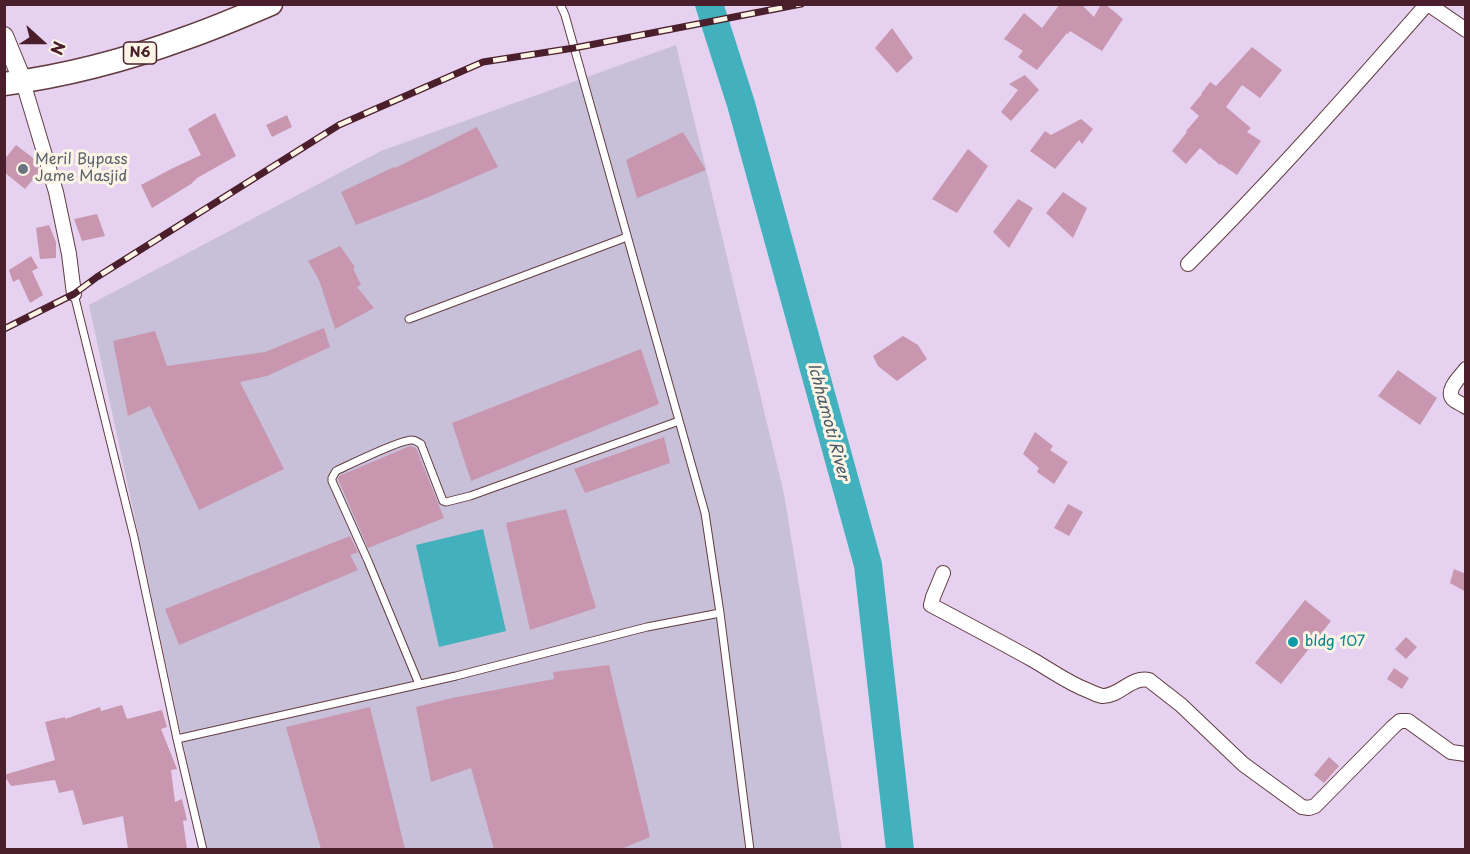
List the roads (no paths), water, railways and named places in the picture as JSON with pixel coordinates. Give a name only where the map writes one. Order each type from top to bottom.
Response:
[{"type":"highway","name":"N6","points":[[14,83],[114,62],[185,39],[271,4]]},
{"type":"main road","points":[[4,36],[14,83]]},
{"type":"street","points":[[1188,264],[1307,140],[1428,4],[1466,30]]},
{"type":"street","points":[[14,83],[56,192],[69,254],[74,294]]},
{"type":"street","points":[[1466,369],[1450,394],[1452,398],[1466,407]]},
{"type":"street","points":[[943,573],[931,605],[1035,661],[1071,684],[1098,695],[1110,694],[1135,681],[1149,680],[1181,705],[1243,764],[1302,807],[1315,806],[1400,721],[1408,721],[1451,752],[1466,754]]},
{"type":"lane","points":[[560,4],[566,15],[705,513],[750,849]]},
{"type":"lane","points":[[409,319],[627,237]]},
{"type":"lane","points":[[74,294],[134,537],[203,849]]},
{"type":"lane","points":[[419,684],[332,481],[336,471],[397,444],[415,440],[421,444],[443,501],[446,502],[470,496],[678,421]]},
{"type":"lane","points":[[177,739],[419,684],[647,627],[720,613]]},
{"type":"water","points":[[483,529],[506,631],[439,647],[416,545]]},
{"type":"waterway","name":"Ichhamoti River","points":[[709,4],[741,104],[868,565],[900,850]]},
{"type":"railway","points":[[4,329],[74,294],[97,277],[339,125],[483,62],[574,48],[801,4]]},
{"type":"place","name":"Meril Bypass Jame Masjid","points":[[23,169]]},
{"type":"place","name":"bldg 107","points":[[1293,642]]}]
